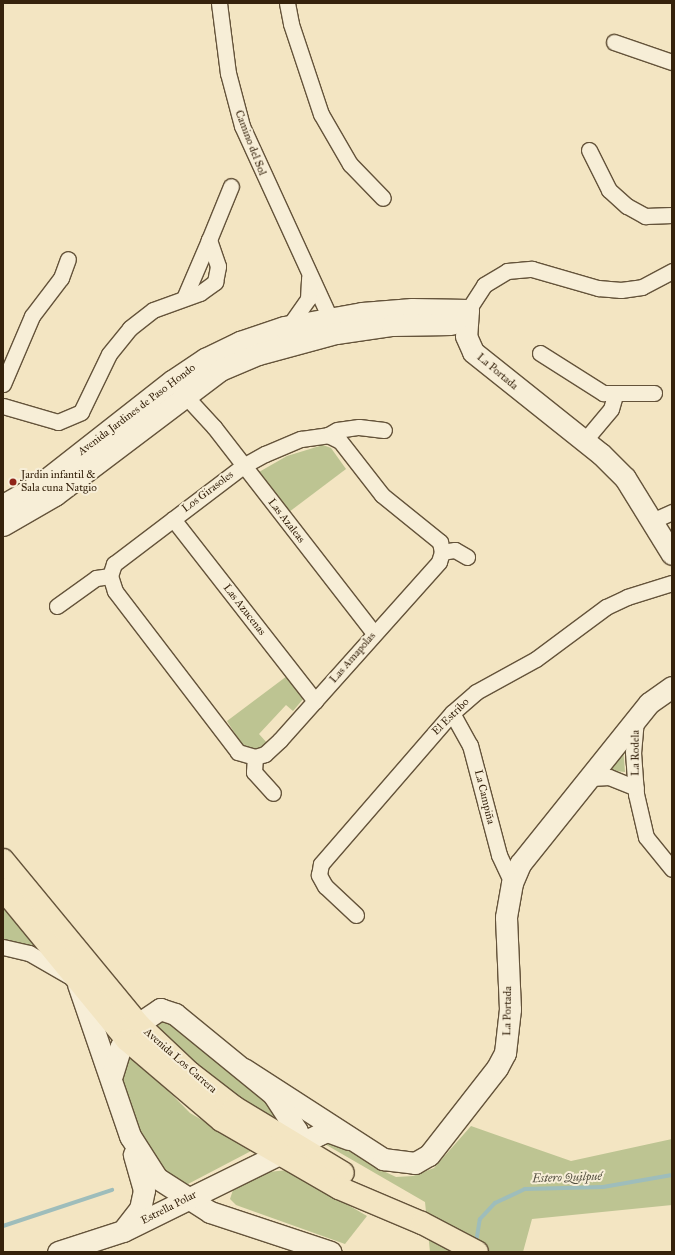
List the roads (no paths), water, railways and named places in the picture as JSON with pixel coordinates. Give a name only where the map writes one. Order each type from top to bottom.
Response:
[{"type":"main road","name":"Avenida Los Carrera","points":[[3,860],[132,1032],[215,1093],[297,1146],[422,1223],[477,1252]]},
{"type":"main road","name":"Avenida Los Carrera","points":[[3,889],[76,982],[132,1032],[220,1120],[339,1188],[422,1223]]},
{"type":"street","name":"Camino del Sol","points":[[219,3],[228,73],[242,126],[309,276],[334,326]]},
{"type":"street","points":[[287,3],[290,24],[321,114],[350,164],[383,198]]},
{"type":"street","points":[[614,42],[672,62]]},
{"type":"street","points":[[589,150],[609,190],[627,206],[645,216],[672,215]]},
{"type":"street","points":[[185,296],[231,186]]},
{"type":"street","points":[[3,406],[58,422],[75,418],[86,405],[109,354],[130,328],[153,310],[185,296],[200,293],[215,282],[218,266],[209,240]]},
{"type":"street","points":[[3,384],[32,316],[61,278],[68,259]]},
{"type":"street","points":[[467,317],[484,285],[507,271],[532,269],[598,288],[621,290],[642,287],[672,271]]},
{"type":"street","name":"Camino del Sol","points":[[289,326],[308,299],[309,276]]},
{"type":"street","name":"Avenida Jardines de Paso Hondo","points":[[3,505],[43,482],[178,388],[258,354],[334,326],[412,309],[467,317]]},
{"type":"street","name":"La Portada","points":[[467,317],[466,336],[473,352],[585,440],[663,516],[672,554]]},
{"type":"street","name":"Avenida Jardines de Paso Hondo","points":[[3,525],[55,495],[178,388],[205,359],[240,342],[289,326],[334,326]]},
{"type":"street","points":[[540,353],[603,393],[615,395],[630,391],[654,393]]},
{"type":"street","name":"Las Azaleas","points":[[178,388],[197,410],[240,468],[374,633]]},
{"type":"street","points":[[585,440],[612,409],[615,395]]},
{"type":"street","name":"Los Girasoles","points":[[110,576],[114,564],[240,468],[301,439],[328,435],[337,430],[358,426],[384,430]]},
{"type":"street","points":[[328,435],[340,442],[382,494],[440,542],[442,552],[456,550],[467,557]]},
{"type":"street","name":"Las Azucenas","points":[[173,519],[315,701]]},
{"type":"street","name":"Las Amapolas","points":[[255,757],[270,749],[315,701],[374,633],[439,562],[442,552]]},
{"type":"street","points":[[57,606],[96,578],[110,576],[114,591],[238,752],[255,757],[254,772],[273,793]]},
{"type":"street","name":"El Estribo","points":[[356,915],[325,886],[320,875],[322,864],[452,713],[476,692],[536,659],[606,607],[627,597],[672,583]]},
{"type":"street","name":"La Portada","points":[[244,1069],[330,1121],[350,1139],[383,1159],[400,1164],[421,1162],[441,1144],[497,1068],[509,1035],[506,917],[512,883],[531,848],[590,778],[636,719],[658,693],[672,687]]},
{"type":"street","name":"La Campiña","points":[[452,713],[470,745],[499,855],[512,883]]},
{"type":"street","name":"La Rodela","points":[[636,719],[633,752],[636,788],[646,838],[672,869]]},
{"type":"street","name":"La Rodela","points":[[590,778],[609,776],[636,788]]},
{"type":"street","points":[[3,947],[29,952],[76,982],[112,1075],[144,1190],[140,1209],[123,1231]]},
{"type":"street","name":"La Portada","points":[[132,1032],[160,1010],[175,1014],[244,1069],[278,1101],[297,1131],[297,1146]]},
{"type":"street","points":[[112,1075],[115,1060],[132,1032]]},
{"type":"street","name":"Estrella Polar","points":[[58,1252],[123,1231],[276,1153],[297,1146],[327,1131],[350,1139]]},
{"type":"street","points":[[130,1136],[157,1178],[210,1212],[234,1218],[331,1252]]},
{"type":"street","points":[[223,1181],[220,1205],[234,1218]]},
{"type":"waterway","name":"Estero Quilpué","points":[[476,1243],[480,1219],[495,1203],[525,1189],[603,1187],[672,1175]]},
{"type":"waterway","points":[[3,1226],[112,1190]]},
{"type":"place","name":"Jardin infantil & Sala cuna Natgio","points":[[13,482]]}]
